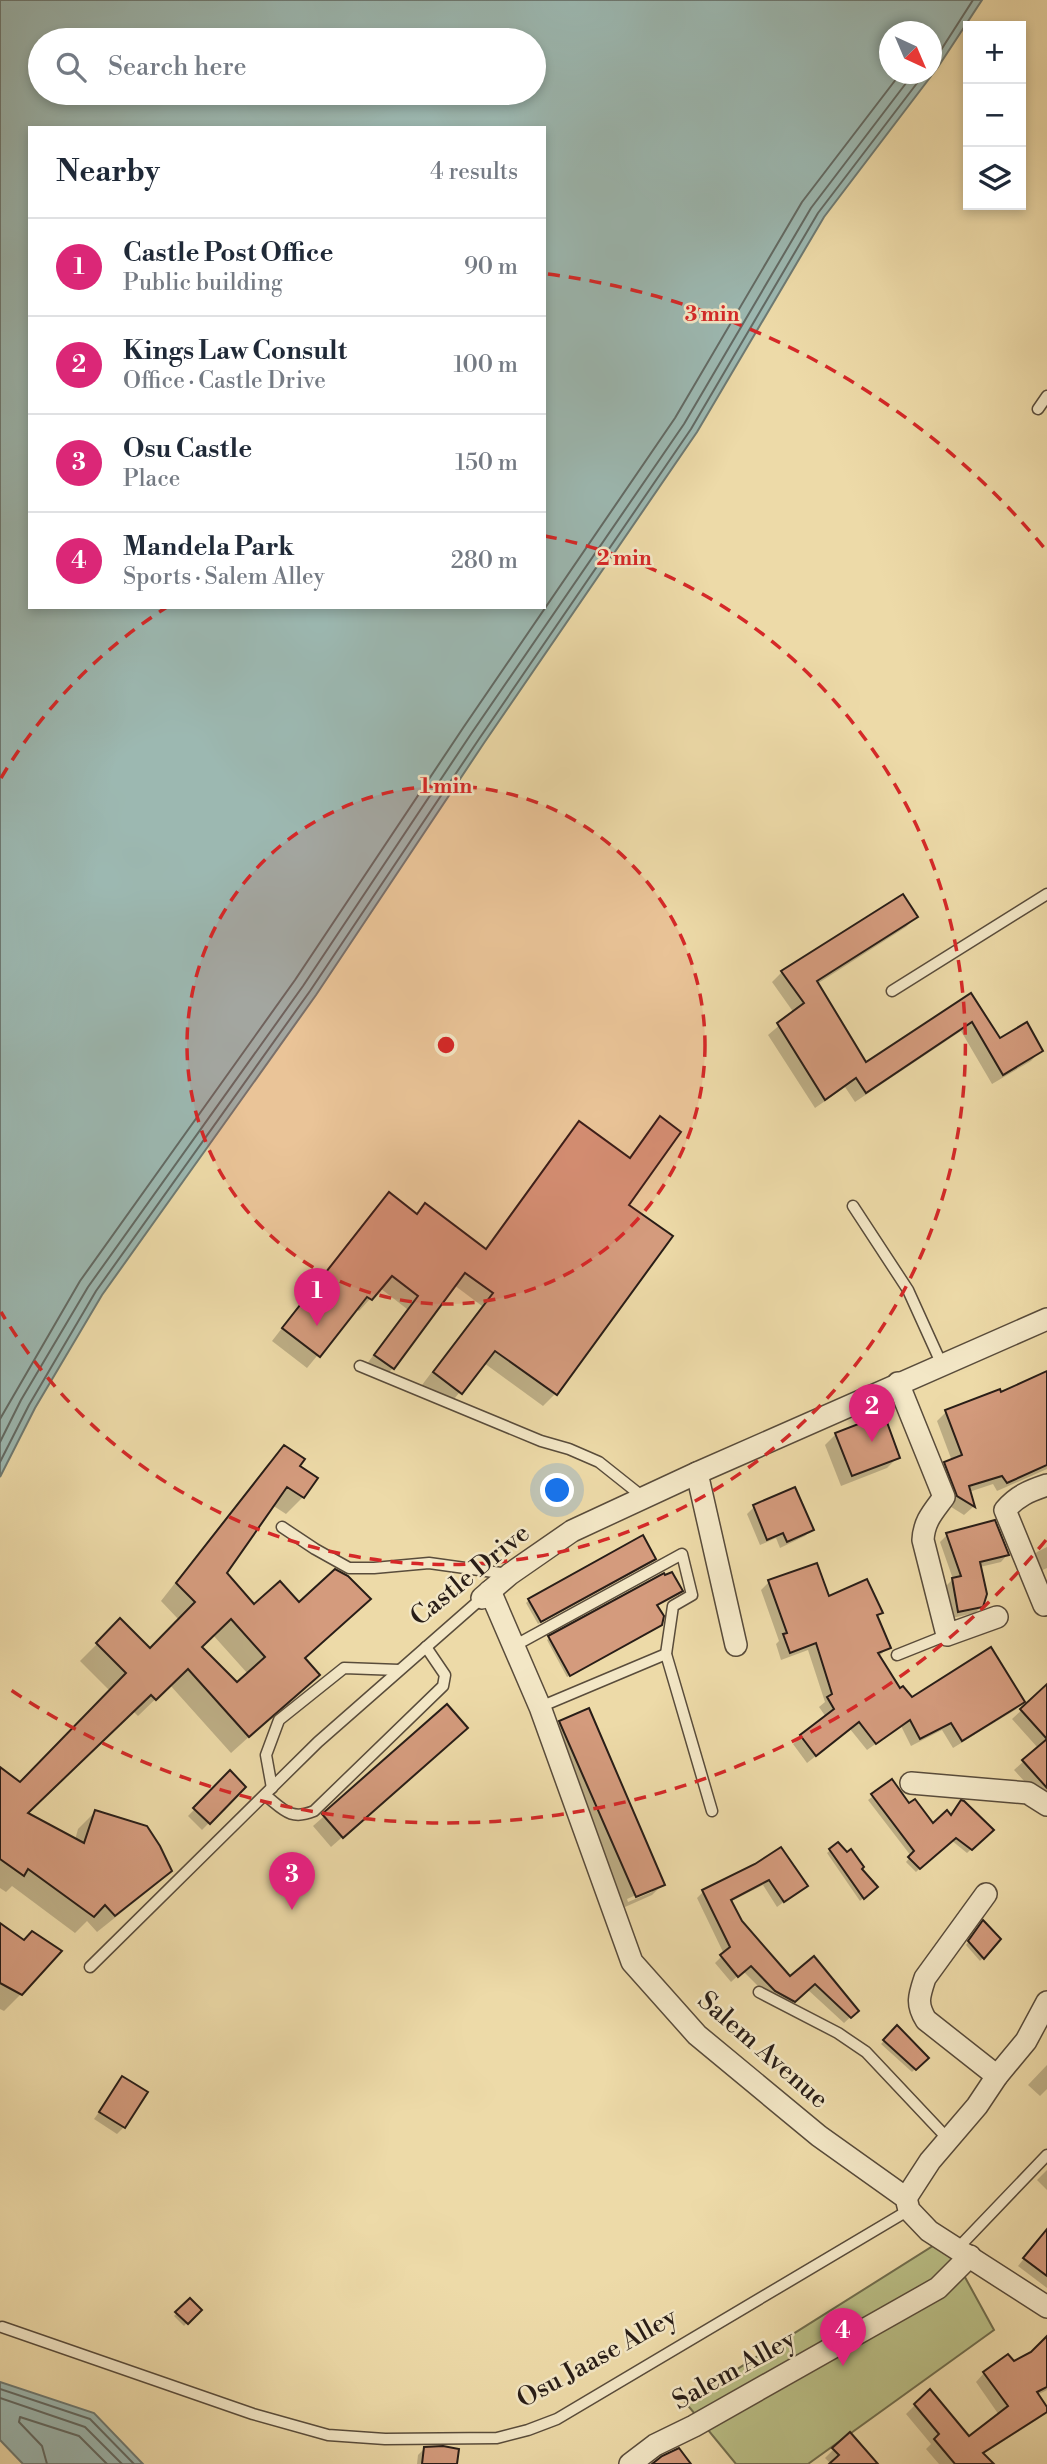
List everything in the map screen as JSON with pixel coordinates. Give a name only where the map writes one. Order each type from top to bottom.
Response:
[{"type":"street","name":"Castle Drive","points":[[486,1594],[572,1531],[697,1472],[1047,1319]]},
{"type":"street","points":[[898,1383],[944,1497],[923,1528],[923,1540],[947,1635],[997,1617]]},
{"type":"street","points":[[697,1472],[736,1645]]},
{"type":"street","points":[[1044,1605],[1005,1510],[1014,1499],[1024,1493],[1047,1485]]},
{"type":"street","name":"Salem Avenue","points":[[486,1594],[514,1646],[540,1707],[632,1962],[697,2035],[819,2136],[908,2204],[929,2231],[1047,2307]]},
{"type":"street","points":[[911,1783],[1028,1793],[1047,1805]]},
{"type":"street","points":[[986,1894],[925,1978],[919,1994],[919,2008],[926,2020],[997,2076]]},
{"type":"street","name":"Osu Jaase Alley","points":[[908,2204],[948,2139],[977,2106],[1026,2041],[1047,2002]]},
{"type":"street","name":"Salem Alley","points":[[630,2464],[655,2445],[694,2426],[938,2288],[964,2252]]},
{"type":"lane","points":[[1038,409],[1047,396]]},
{"type":"lane","points":[[892,991],[1047,894]]},
{"type":"lane","points":[[853,1206],[908,1290],[942,1365]]},
{"type":"lane","points":[[360,1366],[541,1441],[599,1462],[643,1497]]},
{"type":"lane","points":[[282,1527],[349,1568],[429,1563],[510,1574]]},
{"type":"lane","points":[[514,1646],[682,1553],[692,1595],[673,1606],[666,1654],[712,1811]]},
{"type":"lane","name":"Castle Drive","points":[[90,1967],[318,1742],[486,1594]]},
{"type":"lane","points":[[897,1655],[947,1635]]},
{"type":"lane","points":[[399,1670],[344,1668],[279,1720],[266,1755],[268,1791],[289,1814],[299,1816],[314,1811],[443,1686],[446,1675],[426,1647]]},
{"type":"lane","points":[[540,1707],[666,1654]]},
{"type":"lane","points":[[759,1992],[838,2033],[866,2052],[948,2139]]},
{"type":"lane","points":[[964,2252],[1047,2155]]},
{"type":"lane","name":"Osu Jaase Alley","points":[[2,2327],[253,2414],[328,2435],[385,2440],[497,2438],[557,2419],[908,2204]]},
{"type":"green space","points":[[944,2239],[994,2330],[808,2464],[736,2464],[685,2402]]},
{"type":"water","points":[[0,0],[982,0],[968,21],[963,21],[963,29],[942,61],[942,21],[879,21],[879,84],[925,84],[824,217],[697,432],[484,743],[316,995],[102,1295],[35,1408],[0,1477]]},
{"type":"water","points":[[0,2382],[94,2413],[143,2464],[23,2464],[0,2440]]},
{"type":"building","points":[[903,894],[918,917],[817,981],[866,1062],[971,993],[1000,1038],[1027,1022],[1043,1051],[1003,1075],[972,1022],[866,1093],[856,1078],[825,1100],[777,1023],[804,1003],[781,971]]},
{"type":"building","points":[[660,1116],[681,1132],[629,1205],[673,1236],[557,1395],[495,1351],[462,1394],[433,1372],[493,1293],[465,1273],[394,1369],[374,1355],[418,1296],[392,1276],[372,1300],[367,1297],[320,1357],[282,1328],[389,1192],[417,1214],[425,1203],[486,1249],[579,1121],[630,1158]]},
{"type":"building","points":[[1047,1371],[1047,1465],[1007,1483],[1002,1476],[969,1486],[975,1507],[957,1496],[944,1462],[962,1455],[945,1410],[1000,1389],[1001,1392]]},
{"type":"building","points":[[884,1414],[900,1458],[852,1476],[835,1433]]},
{"type":"building","points":[[284,1445],[305,1459],[300,1466],[318,1478],[304,1498],[287,1487],[227,1573],[254,1604],[280,1581],[299,1602],[335,1569],[348,1576],[371,1599],[305,1658],[320,1675],[249,1737],[188,1669],[156,1700],[151,1695],[28,1813],[84,1843],[95,1810],[147,1826],[160,1846],[172,1871],[115,1916],[105,1905],[94,1917],[28,1869],[24,1876],[0,1859],[0,1767],[20,1782],[126,1673],[96,1643],[120,1618],[150,1648],[195,1602],[176,1583]],"holes":[[[231,1619],[265,1657],[237,1682],[202,1647]]]},
{"type":"building","points":[[795,1487],[814,1530],[787,1542],[783,1533],[767,1540],[753,1505]]},
{"type":"building","points":[[995,1520],[1009,1555],[980,1562],[987,1594],[983,1607],[958,1612],[952,1578],[961,1576],[946,1533]]},
{"type":"building","points":[[643,1535],[656,1559],[541,1622],[528,1599]]},
{"type":"building","points":[[817,1563],[829,1596],[867,1579],[883,1613],[877,1615],[891,1648],[878,1653],[900,1688],[903,1686],[912,1697],[991,1647],[1025,1702],[962,1741],[951,1723],[920,1739],[910,1720],[876,1744],[859,1722],[816,1756],[800,1735],[834,1709],[827,1697],[832,1694],[816,1643],[790,1653],[783,1634],[787,1633],[768,1580]]},
{"type":"building","points":[[672,1572],[683,1591],[657,1605],[664,1616],[662,1625],[570,1676],[548,1636],[664,1573],[665,1575]]},
{"type":"building","points":[[1047,1684],[1047,1739],[1020,1709]]},
{"type":"building","points":[[447,1704],[468,1728],[343,1838],[322,1814]]},
{"type":"building","points":[[589,1708],[665,1885],[636,1897],[559,1721]]},
{"type":"building","points":[[1047,1739],[1047,1788],[1022,1760]]},
{"type":"building","points":[[230,1770],[246,1787],[210,1824],[193,1808]]},
{"type":"building","points":[[892,1779],[909,1803],[915,1799],[933,1823],[947,1810],[951,1815],[961,1800],[994,1830],[972,1850],[956,1838],[920,1869],[908,1857],[914,1851],[871,1794]]},
{"type":"building","points":[[838,1842],[847,1852],[851,1849],[864,1867],[862,1869],[878,1887],[864,1899],[829,1849]]},
{"type":"building","points":[[781,1847],[808,1886],[784,1902],[769,1880],[731,1900],[742,1921],[790,1976],[814,1956],[859,2011],[851,2018],[815,1984],[795,2002],[775,1991],[751,1966],[738,1977],[720,1955],[730,1947],[702,1890],[755,1864]]},
{"type":"building","points":[[983,1920],[1001,1939],[984,1959],[968,1941]]},
{"type":"building","points":[[0,1923],[24,1940],[32,1931],[62,1951],[22,1995],[0,1983]]},
{"type":"building","points":[[897,2025],[929,2058],[916,2070],[883,2040]]},
{"type":"building","points":[[122,2076],[148,2092],[125,2128],[99,2112]]},
{"type":"building","points":[[1047,2229],[1047,2276],[1023,2258]]},
{"type":"building","points":[[190,2298],[202,2310],[188,2324],[175,2312]]},
{"type":"building","points":[[1047,2336],[1047,2387],[1037,2392],[1047,2407],[1047,2412],[983,2453],[994,2464],[955,2464],[934,2439],[939,2434],[914,2404],[930,2389],[969,2436],[1008,2406],[983,2372],[1008,2354],[1014,2361],[1031,2352]]},
{"type":"building","points":[[850,2432],[878,2464],[829,2464],[839,2455],[832,2448]]},
{"type":"building","points":[[424,2447],[459,2449],[457,2464],[422,2464]]},
{"type":"building","points":[[679,2448],[691,2464],[652,2464],[662,2456]]},
{"type":"place","name":"Castle Post Office","points":[[317,1326]]},
{"type":"place","name":"Kings Law Consult","points":[[872,1442]]},
{"type":"place","name":"Osu Castle","points":[[292,1910]]},
{"type":"place","name":"Mandela Park","points":[[843,2366]]}]
